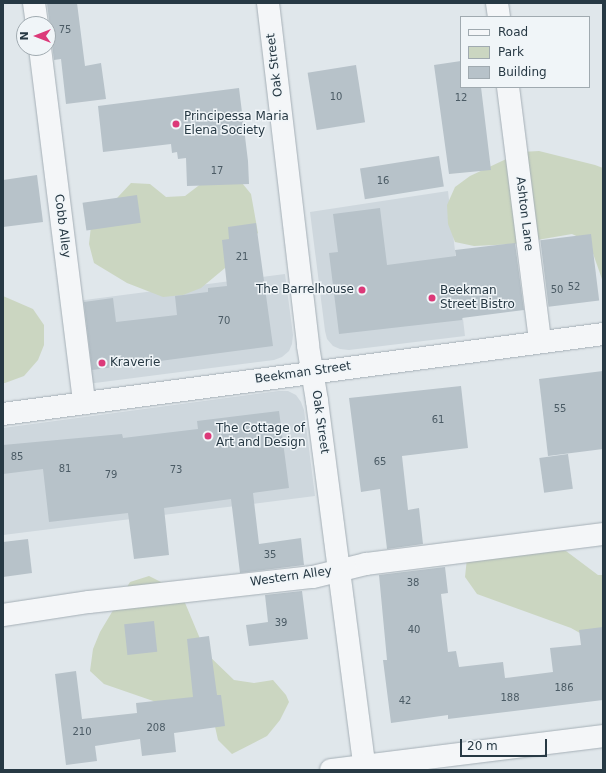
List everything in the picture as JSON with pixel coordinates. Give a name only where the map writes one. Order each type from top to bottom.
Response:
[{"type":"street","points":[[34,3],[35,16]]},
{"type":"street","name":"Oak Street","points":[[268,3],[313,372],[364,768]]},
{"type":"street","points":[[498,3],[499,16]]},
{"type":"street","name":"Cobb Alley","points":[[41,56],[84,403]]},
{"type":"street","name":"Ashton Lane","points":[[508,88],[540,341]]},
{"type":"street","name":"Beekman Street","points":[[3,414],[540,341],[603,334]]},
{"type":"street","name":"Western Alley","points":[[3,615],[89,602],[313,577],[366,564],[603,534]]},
{"type":"street","points":[[332,770],[364,768],[603,736]]},
{"type":"shaded area","points":[[448,191],[465,336],[349,350],[340,349],[333,346],[327,339],[325,331],[310,212]]},
{"type":"shaded area","points":[[285,274],[293,335],[292,344],[289,351],[282,357],[274,360],[87,384],[77,301]]},
{"type":"shaded area","points":[[288,391],[296,395],[304,410],[315,496],[3,535],[3,428]]},
{"type":"green space","points":[[539,151],[603,168],[603,282],[589,242],[572,234],[514,244],[474,246],[455,242],[448,224],[447,205],[455,187],[470,176],[521,152]]},
{"type":"green space","points":[[238,178],[251,194],[258,233],[242,247],[231,263],[201,288],[183,295],[163,297],[127,283],[94,263],[89,244],[91,226],[131,183],[150,184],[166,197],[185,196],[202,183]]},
{"type":"green space","points":[[3,296],[33,309],[44,325],[44,345],[38,360],[24,376],[5,383],[3,383]]},
{"type":"green space","points":[[486,549],[566,551],[598,575],[603,575],[603,646],[571,628],[477,594],[465,577],[467,558]]},
{"type":"green space","points":[[149,576],[167,585],[183,598],[206,653],[234,680],[254,683],[273,680],[286,695],[289,702],[280,720],[267,736],[232,754],[218,740],[214,722],[104,684],[90,671],[93,649],[100,632],[130,582]]},
{"type":"building","points":[[47,3],[77,3],[85,66],[101,63],[106,99],[66,104],[61,59],[54,60],[54,56],[56,56],[56,16],[49,16]]},
{"type":"building","points":[[460,61],[460,88],[481,88],[491,170],[449,174],[434,65]]},
{"type":"building","points":[[356,65],[365,122],[317,130],[308,73]]},
{"type":"building","name":"Principessa Maria Elena Society","points":[[239,88],[248,161],[249,184],[187,186],[186,158],[178,159],[177,152],[172,153],[171,144],[103,152],[98,106]]},
{"type":"building","points":[[439,156],[444,187],[365,199],[360,169]]},
{"type":"building","points":[[37,175],[43,222],[3,227],[3,180]]},
{"type":"building","points":[[137,195],[141,223],[86,230],[83,203]]},
{"type":"building","points":[[380,208],[387,265],[456,256],[455,250],[515,243],[524,310],[462,318],[462,320],[339,334],[329,253],[338,252],[333,214]]},
{"type":"building","points":[[256,223],[273,346],[92,370],[84,302],[113,298],[116,322],[177,315],[175,296],[208,292],[208,288],[227,286],[222,240],[229,239],[228,227]]},
{"type":"building","points":[[591,234],[599,301],[549,307],[540,240]]},
{"type":"building","points":[[603,371],[603,449],[548,456],[539,379]]},
{"type":"building","points":[[461,386],[468,448],[402,456],[408,510],[419,508],[423,544],[387,549],[380,489],[361,492],[349,398]]},
{"type":"building","points":[[279,411],[289,488],[253,493],[259,544],[301,538],[304,565],[240,573],[231,499],[164,508],[169,555],[134,559],[128,513],[49,522],[43,469],[3,474],[3,445],[122,434],[123,438],[198,429],[197,421]]},
{"type":"building","points":[[568,454],[573,489],[544,493],[539,458]]},
{"type":"building","points":[[28,539],[32,573],[3,577],[3,542]]},
{"type":"building","points":[[445,567],[448,593],[441,594],[448,652],[456,651],[459,667],[503,662],[505,678],[553,672],[550,648],[581,645],[579,630],[603,627],[603,700],[448,719],[448,715],[391,723],[383,660],[387,660],[379,575]]},
{"type":"building","points":[[302,591],[308,639],[249,646],[246,625],[268,622],[265,595]]},
{"type":"building","points":[[154,621],[157,652],[127,655],[124,624]]},
{"type":"building","points":[[209,636],[217,695],[221,695],[225,726],[174,733],[176,752],[142,756],[140,739],[95,746],[97,761],[66,765],[55,674],[76,671],[82,719],[137,713],[136,703],[193,697],[187,639]]},
{"type":"place","name":"Principessa Maria Elena Society","points":[[176,124]]},
{"type":"place","name":"The Barrelhouse","points":[[362,290]]},
{"type":"place","name":"Beekman Street Bistro","points":[[432,298]]},
{"type":"place","name":"Kraverie","points":[[102,363]]},
{"type":"place","name":"The Cottage of Art and Design","points":[[208,436]]}]
